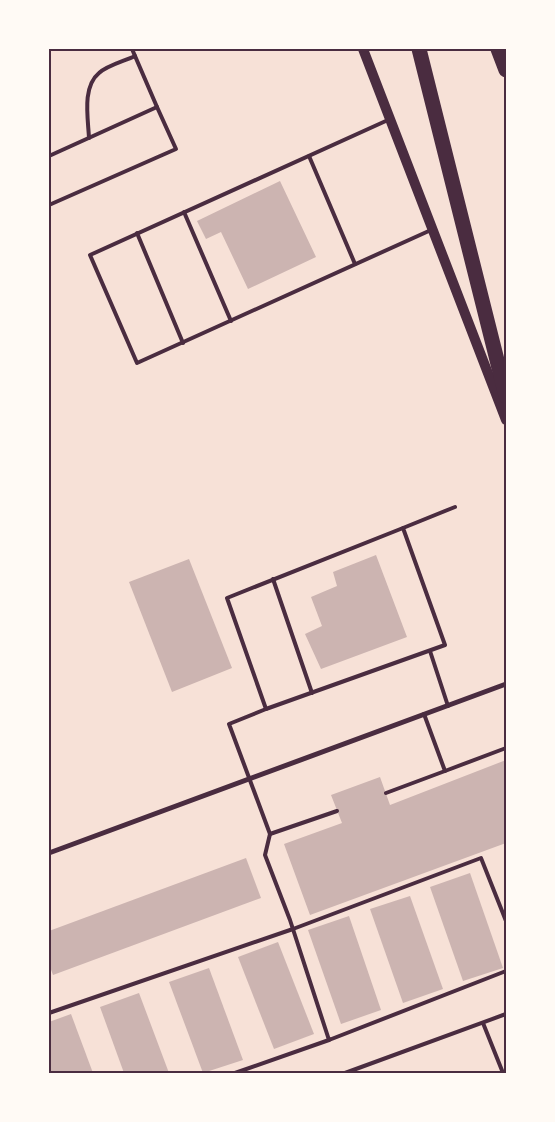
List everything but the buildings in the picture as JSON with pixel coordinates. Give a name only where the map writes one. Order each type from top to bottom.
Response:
[{"type":"highway","points":[[419,49],[506,396]]},
{"type":"highway","points":[[498,49],[506,70]]},
{"type":"main road","points":[[363,49],[506,420]]},
{"type":"street","points":[[49,853],[506,684]]},
{"type":"lane","points":[[49,205],[176,149],[132,49]]},
{"type":"lane","points":[[89,138],[88,98],[90,84],[99,72],[135,56]]},
{"type":"lane","points":[[49,156],[157,107]]},
{"type":"lane","points":[[390,119],[90,255],[137,363],[433,229]]},
{"type":"lane","points":[[308,156],[355,264]]},
{"type":"lane","points":[[184,212],[231,321]]},
{"type":"lane","points":[[137,233],[183,343]]},
{"type":"lane","points":[[266,709],[226,598],[455,507]]},
{"type":"lane","points":[[329,1040],[293,929],[265,854],[270,834],[229,724],[445,645],[403,528]]},
{"type":"lane","points":[[273,579],[312,693]]},
{"type":"lane","points":[[430,651],[448,706]]},
{"type":"lane","points":[[424,714],[445,771]]},
{"type":"lane","points":[[386,793],[506,748]]},
{"type":"lane","points":[[270,834],[337,810]]},
{"type":"lane","points":[[49,1013],[293,929],[480,858],[506,921]]},
{"type":"lane","points":[[235,1073],[329,1040],[506,971]]},
{"type":"lane","points":[[345,1073],[506,1014]]},
{"type":"lane","points":[[483,1023],[503,1073]]}]
